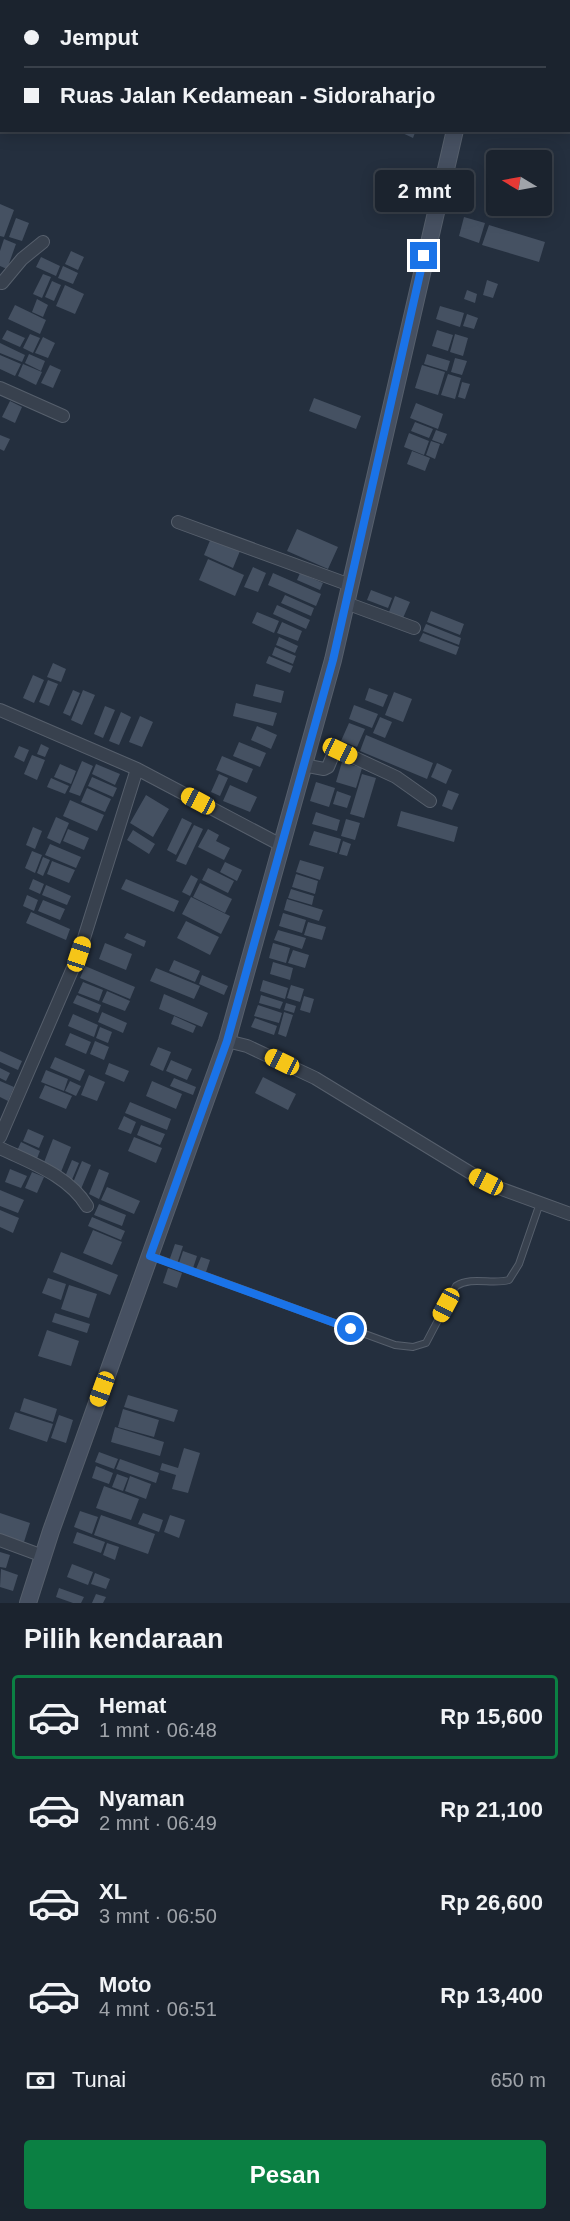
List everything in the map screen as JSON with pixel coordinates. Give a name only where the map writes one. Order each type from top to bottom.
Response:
[{"type":"main road","points":[[28,1603],[227,1041],[333,660],[414,299],[455,132]]},
{"type":"street","points":[[1,286],[22,259],[43,243]]},
{"type":"street","points":[[0,388],[63,416]]},
{"type":"street","points":[[178,522],[351,585]]},
{"type":"street","points":[[346,603],[414,628]]},
{"type":"street","points":[[0,710],[137,769],[281,845]]},
{"type":"street","points":[[303,765],[324,769],[328,767],[333,755],[340,751],[396,777],[430,801]]},
{"type":"street","points":[[0,1137],[79,954],[137,769]]},
{"type":"street","points":[[227,1041],[247,1046],[315,1078],[499,1188],[570,1214]]},
{"type":"street","points":[[0,1148],[67,1182],[87,1206]]},
{"type":"street","points":[[0,1540],[43,1556]]},
{"type":"lane","points":[[150,1256],[395,1345],[413,1347],[426,1343],[456,1286],[463,1282],[509,1280],[519,1264],[540,1203]]},
{"type":"building","points":[[400,132],[415,132],[413,138]]},
{"type":"building","points":[[0,204],[14,210],[4,237],[0,236]]},
{"type":"building","points":[[464,217],[485,223],[479,243],[459,236]]},
{"type":"building","points":[[16,218],[29,223],[22,241],[9,237]]},
{"type":"building","points":[[489,225],[545,242],[539,262],[482,245]]},
{"type":"building","points":[[4,239],[16,244],[7,269],[0,266],[0,251]]},
{"type":"building","points":[[71,251],[84,257],[78,270],[65,264]]},
{"type":"building","points":[[41,257],[60,266],[56,276],[36,267]]},
{"type":"building","points":[[63,266],[78,273],[73,284],[58,278]]},
{"type":"building","points":[[43,274],[51,277],[42,298],[33,294]]},
{"type":"building","points":[[487,280],[498,284],[493,298],[483,295]]},
{"type":"building","points":[[52,281],[61,285],[54,301],[45,297]]},
{"type":"building","points":[[65,285],[84,294],[75,314],[56,306]]},
{"type":"building","points":[[467,290],[477,294],[475,303],[464,299]]},
{"type":"building","points":[[37,299],[48,305],[43,317],[32,312]]},
{"type":"building","points":[[15,305],[46,320],[40,334],[8,319]]},
{"type":"building","points":[[440,306],[464,313],[460,327],[436,319]]},
{"type":"building","points":[[467,314],[478,318],[474,329],[463,326]]},
{"type":"building","points":[[7,330],[25,338],[20,347],[2,339]]},
{"type":"building","points":[[437,330],[453,335],[448,351],[432,346]]},
{"type":"building","points":[[30,334],[40,338],[33,353],[23,348]]},
{"type":"building","points":[[455,334],[468,338],[463,356],[450,352]]},
{"type":"building","points":[[43,337],[55,343],[48,358],[35,353]]},
{"type":"building","points":[[0,343],[25,355],[22,362],[0,353]]},
{"type":"building","points":[[29,354],[45,361],[41,371],[25,363]]},
{"type":"building","points":[[427,354],[450,361],[447,371],[424,364]]},
{"type":"building","points":[[0,355],[21,364],[15,376],[0,369]]},
{"type":"building","points":[[455,358],[467,361],[462,375],[451,372]]},
{"type":"building","points":[[23,364],[42,372],[36,385],[18,376]]},
{"type":"building","points":[[50,365],[61,370],[53,388],[41,383]]},
{"type":"building","points":[[422,365],[445,372],[438,395],[415,388]]},
{"type":"building","points":[[448,374],[461,378],[455,399],[441,395]]},
{"type":"building","points":[[462,382],[470,384],[465,399],[458,397]]},
{"type":"building","points":[[314,398],[361,416],[356,429],[309,411]]},
{"type":"building","points":[[10,401],[22,407],[15,423],[2,417]]},
{"type":"building","points":[[416,403],[443,414],[438,429],[410,418]]},
{"type":"building","points":[[415,422],[433,429],[429,438],[411,431]]},
{"type":"building","points":[[436,430],[447,434],[443,444],[432,440]]},
{"type":"building","points":[[409,433],[429,441],[424,455],[404,447]]},
{"type":"building","points":[[0,435],[10,439],[4,451],[0,449]]},
{"type":"building","points":[[431,441],[440,444],[435,459],[426,455]]},
{"type":"building","points":[[412,451],[430,458],[425,471],[407,464]]},
{"type":"building","points":[[297,529],[338,547],[328,569],[287,551]]},
{"type":"building","points":[[211,538],[240,551],[233,568],[204,555]]},
{"type":"building","points":[[208,559],[244,575],[235,596],[199,580]]},
{"type":"building","points":[[253,567],[266,573],[258,592],[244,587]]},
{"type":"building","points":[[273,573],[321,594],[316,606],[268,585]]},
{"type":"building","points":[[300,573],[323,583],[320,590],[297,580]]},
{"type":"building","points":[[371,590],[392,598],[388,608],[367,600]]},
{"type":"building","points":[[285,595],[314,608],[311,616],[281,603]]},
{"type":"building","points":[[395,596],[410,602],[403,618],[389,612]]},
{"type":"building","points":[[277,605],[310,620],[306,629],[273,614]]},
{"type":"building","points":[[431,611],[464,624],[460,635],[427,622]]},
{"type":"building","points":[[257,612],[279,621],[274,633],[252,623]]},
{"type":"building","points":[[282,622],[302,631],[298,641],[277,633]]},
{"type":"building","points":[[426,624],[461,638],[459,645],[423,631]]},
{"type":"building","points":[[423,633],[459,647],[456,655],[419,641]]},
{"type":"building","points":[[279,637],[298,646],[295,653],[276,645]]},
{"type":"building","points":[[275,647],[296,656],[293,664],[272,655]]},
{"type":"building","points":[[269,656],[293,666],[290,673],[266,663]]},
{"type":"building","points":[[53,663],[66,669],[61,682],[47,677]]},
{"type":"building","points":[[33,675],[44,680],[34,703],[23,698]]},
{"type":"building","points":[[48,680],[58,684],[49,706],[39,702]]},
{"type":"building","points":[[256,684],[284,691],[281,703],[253,696]]},
{"type":"building","points":[[369,688],[388,695],[383,707],[365,700]]},
{"type":"building","points":[[73,690],[80,693],[70,716],[63,713]]},
{"type":"building","points":[[83,690],[95,695],[82,725],[71,720]]},
{"type":"building","points":[[394,692],[412,699],[403,722],[385,715]]},
{"type":"building","points":[[236,703],[277,713],[273,726],[233,716]]},
{"type":"building","points":[[354,705],[378,714],[372,728],[349,719]]},
{"type":"building","points":[[105,706],[115,710],[103,738],[94,734]]},
{"type":"building","points":[[121,712],[131,717],[119,745],[109,741]]},
{"type":"building","points":[[140,716],[153,722],[142,747],[129,742]]},
{"type":"building","points":[[380,717],[392,722],[385,738],[373,733]]},
{"type":"building","points":[[349,723],[365,729],[357,747],[341,741]]},
{"type":"building","points":[[257,726],[277,735],[271,749],[251,740]]},
{"type":"building","points":[[366,735],[433,763],[427,779],[360,751]]},
{"type":"building","points":[[239,742],[266,753],[260,767],[233,756]]},
{"type":"building","points":[[41,744],[49,748],[45,757],[37,754]]},
{"type":"building","points":[[19,746],[29,750],[24,762],[14,757]]},
{"type":"building","points":[[32,755],[45,760],[37,780],[24,774]]},
{"type":"building","points":[[222,756],[253,769],[247,783],[216,770]]},
{"type":"building","points":[[82,761],[93,766],[80,796],[69,792]]},
{"type":"building","points":[[342,762],[362,768],[356,788],[336,782]]},
{"type":"building","points":[[437,763],[452,770],[446,784],[431,777]]},
{"type":"building","points":[[60,764],[76,771],[71,784],[54,777]]},
{"type":"building","points":[[96,764],[120,774],[115,785],[92,774]]},
{"type":"building","points":[[219,774],[228,778],[220,796],[211,792]]},
{"type":"building","points":[[362,774],[376,778],[364,818],[350,814]]},
{"type":"building","points":[[92,777],[117,788],[113,797],[88,786]]},
{"type":"building","points":[[51,778],[69,786],[65,794],[47,787]]},
{"type":"building","points":[[316,782],[335,788],[329,807],[310,801]]},
{"type":"building","points":[[230,785],[257,797],[250,812],[223,801]]},
{"type":"building","points":[[87,788],[111,799],[105,812],[81,802]]},
{"type":"building","points":[[448,790],[459,794],[452,810],[442,806]]},
{"type":"building","points":[[337,791],[351,796],[347,808],[333,804]]},
{"type":"building","points":[[146,795],[169,809],[153,837],[130,823]]},
{"type":"building","points":[[70,800],[104,815],[97,831],[63,816]]},
{"type":"building","points":[[401,811],[458,827],[454,842],[397,826]]},
{"type":"building","points":[[316,812],[340,820],[337,831],[312,824]]},
{"type":"building","points":[[56,817],[69,823],[60,844],[47,838]]},
{"type":"building","points":[[182,818],[192,823],[176,855],[167,850]]},
{"type":"building","points":[[346,819],[360,823],[355,840],[341,836]]},
{"type":"building","points":[[194,825],[203,829],[186,865],[176,861]]},
{"type":"building","points":[[33,827],[42,831],[35,849],[26,845]]},
{"type":"building","points":[[68,829],[89,838],[84,850],[63,841]]},
{"type":"building","points":[[208,829],[219,835],[216,841],[230,848],[224,860],[198,847]]},
{"type":"building","points":[[133,830],[155,844],[149,854],[127,840]]},
{"type":"building","points":[[314,831],[341,839],[337,853],[309,845]]},
{"type":"building","points":[[343,841],[351,844],[347,856],[339,854]]},
{"type":"building","points":[[50,844],[81,857],[76,868],[45,855]]},
{"type":"building","points":[[32,851],[42,855],[35,873],[25,868]]},
{"type":"building","points":[[43,857],[50,860],[43,876],[37,873]]},
{"type":"building","points":[[300,860],[324,867],[320,880],[296,872]]},
{"type":"building","points":[[52,861],[75,870],[69,883],[47,874]]},
{"type":"building","points":[[225,862],[242,870],[237,881],[220,872]]},
{"type":"building","points":[[208,868],[234,881],[228,893],[202,880]]},
{"type":"building","points":[[296,874],[318,881],[315,894],[292,887]]},
{"type":"building","points":[[191,875],[198,879],[190,896],[182,892]]},
{"type":"building","points":[[33,879],[44,884],[40,894],[29,889]]},
{"type":"building","points":[[126,879],[179,901],[174,912],[121,889]]},
{"type":"building","points":[[200,883],[232,899],[225,913],[193,897]]},
{"type":"building","points":[[46,885],[71,896],[67,905],[42,895]]},
{"type":"building","points":[[291,889],[314,896],[312,905],[288,898]]},
{"type":"building","points":[[27,895],[38,900],[34,911],[23,906]]},
{"type":"building","points":[[191,897],[230,916],[221,934],[182,914]]},
{"type":"building","points":[[287,899],[323,910],[319,921],[284,910]]},
{"type":"building","points":[[43,900],[65,909],[60,920],[38,911]]},
{"type":"building","points":[[31,912],[70,929],[66,940],[26,923]]},
{"type":"building","points":[[283,913],[306,920],[302,933],[279,926]]},
{"type":"building","points":[[186,921],[219,937],[210,955],[177,938]]},
{"type":"building","points":[[308,922],[326,927],[322,940],[304,935]]},
{"type":"building","points":[[278,930],[306,938],[302,949],[274,940]]},
{"type":"building","points":[[127,933],[146,941],[144,947],[124,938]]},
{"type":"building","points":[[105,943],[132,954],[126,970],[99,959]]},
{"type":"building","points":[[273,943],[290,948],[286,963],[269,958]]},
{"type":"building","points":[[293,950],[309,955],[305,968],[288,963]]},
{"type":"building","points":[[174,960],[200,971],[195,982],[169,971]]},
{"type":"building","points":[[273,962],[293,968],[290,980],[270,974]]},
{"type":"building","points":[[85,966],[135,987],[130,999],[80,978]]},
{"type":"building","points":[[156,968],[200,986],[194,999],[150,981]]},
{"type":"building","points":[[202,975],[228,986],[224,995],[199,984]]},
{"type":"building","points":[[263,980],[288,988],[285,999],[260,991]]},
{"type":"building","points":[[83,982],[103,990],[99,1001],[78,993]]},
{"type":"building","points":[[291,985],[304,989],[300,1002],[287,998]]},
{"type":"building","points":[[107,991],[130,1001],[125,1011],[102,1002]]},
{"type":"building","points":[[164,994],[208,1013],[202,1027],[159,1009]]},
{"type":"building","points":[[77,995],[101,1005],[98,1013],[73,1003]]},
{"type":"building","points":[[261,995],[283,1002],[280,1009],[259,1003]]},
{"type":"building","points":[[304,996],[314,999],[310,1013],[300,1010]]},
{"type":"building","points":[[286,1003],[296,1006],[294,1013],[284,1010]]},
{"type":"building","points":[[258,1005],[282,1013],[279,1023],[254,1016]]},
{"type":"building","points":[[102,1012],[127,1023],[123,1033],[98,1022]]},
{"type":"building","points":[[284,1012],[293,1015],[286,1037],[278,1034]]},
{"type":"building","points":[[73,1014],[98,1025],[94,1037],[68,1026]]},
{"type":"building","points":[[174,1016],[196,1026],[193,1033],[171,1024]]},
{"type":"building","points":[[255,1018],[277,1026],[274,1035],[251,1027]]},
{"type":"building","points":[[100,1027],[112,1032],[108,1043],[96,1038]]},
{"type":"building","points":[[70,1033],[91,1042],[86,1054],[65,1045]]},
{"type":"building","points":[[95,1041],[109,1047],[104,1060],[90,1054]]},
{"type":"building","points":[[158,1047],[171,1052],[163,1071],[150,1065]]},
{"type":"building","points":[[0,1051],[22,1061],[18,1070],[0,1062]]},
{"type":"building","points":[[55,1057],[85,1070],[80,1081],[50,1068]]},
{"type":"building","points":[[171,1060],[192,1069],[187,1080],[166,1071]]},
{"type":"building","points":[[109,1063],[129,1071],[124,1082],[105,1074]]},
{"type":"building","points":[[0,1068],[10,1073],[6,1081],[0,1078]]},
{"type":"building","points":[[46,1070],[68,1079],[64,1091],[41,1082]]},
{"type":"building","points":[[89,1075],[105,1082],[97,1101],[81,1095]]},
{"type":"building","points":[[263,1077],[296,1094],[288,1110],[255,1093]]},
{"type":"building","points":[[174,1078],[196,1087],[193,1095],[170,1086]]},
{"type":"building","points":[[0,1081],[14,1087],[8,1101],[0,1097]]},
{"type":"building","points":[[70,1081],[81,1086],[76,1096],[65,1091]]},
{"type":"building","points":[[152,1081],[182,1094],[176,1109],[146,1096]]},
{"type":"building","points":[[45,1085],[72,1096],[66,1109],[39,1098]]},
{"type":"building","points":[[130,1102],[171,1119],[167,1130],[125,1113]]},
{"type":"building","points":[[124,1116],[136,1122],[131,1134],[118,1129]]},
{"type":"building","points":[[141,1125],[165,1134],[160,1145],[137,1135]]},
{"type":"building","points":[[28,1129],[44,1136],[39,1148],[23,1141]]},
{"type":"building","points":[[134,1137],[162,1148],[156,1163],[128,1151]]},
{"type":"building","points":[[53,1139],[71,1147],[61,1172],[43,1165]]},
{"type":"building","points":[[21,1142],[40,1151],[36,1161],[16,1153]]},
{"type":"building","points":[[72,1160],[79,1163],[71,1182],[64,1179]]},
{"type":"building","points":[[82,1161],[91,1165],[81,1189],[72,1185]]},
{"type":"building","points":[[10,1169],[27,1176],[21,1188],[5,1182]]},
{"type":"building","points":[[99,1169],[109,1173],[99,1199],[89,1194]]},
{"type":"building","points":[[32,1172],[44,1177],[37,1193],[25,1188]]},
{"type":"building","points":[[107,1187],[140,1201],[134,1214],[101,1200]]},
{"type":"building","points":[[0,1190],[24,1200],[18,1213],[0,1206]]},
{"type":"building","points":[[99,1204],[126,1215],[122,1226],[94,1215]]},
{"type":"building","points":[[0,1210],[19,1218],[13,1233],[0,1227]]},
{"type":"building","points":[[92,1217],[125,1231],[121,1240],[88,1226]]},
{"type":"building","points":[[93,1230],[122,1242],[112,1265],[83,1253]]},
{"type":"building","points":[[175,1244],[183,1246],[177,1264],[169,1261]]},
{"type":"building","points":[[183,1251],[197,1256],[193,1268],[179,1263]]},
{"type":"building","points":[[61,1252],[118,1275],[110,1295],[53,1272]]},
{"type":"building","points":[[201,1257],[210,1260],[206,1272],[196,1269]]},
{"type":"building","points":[[168,1268],[182,1273],[177,1288],[163,1283]]},
{"type":"building","points":[[48,1278],[66,1284],[61,1300],[42,1293]]},
{"type":"building","points":[[69,1285],[97,1294],[89,1318],[61,1309]]},
{"type":"building","points":[[55,1313],[90,1324],[87,1333],[52,1322]]},
{"type":"building","points":[[47,1330],[79,1341],[71,1366],[38,1356]]},
{"type":"building","points":[[128,1395],[178,1410],[174,1422],[124,1407]]},
{"type":"building","points":[[24,1398],[57,1409],[53,1422],[20,1411]]},
{"type":"building","points":[[123,1409],[159,1420],[154,1437],[118,1427]]},
{"type":"building","points":[[15,1412],[53,1424],[47,1442],[9,1429]]},
{"type":"building","points":[[59,1415],[73,1420],[66,1443],[51,1438]]},
{"type":"building","points":[[115,1427],[164,1442],[160,1456],[111,1442]]},
{"type":"building","points":[[184,1448],[200,1453],[188,1493],[172,1489],[176,1475],[160,1470],[162,1463],[178,1468]]},
{"type":"building","points":[[99,1452],[118,1459],[114,1469],[95,1462]]},
{"type":"building","points":[[120,1459],[159,1473],[156,1483],[116,1469]]},
{"type":"building","points":[[96,1466],[113,1473],[109,1484],[92,1478]]},
{"type":"building","points":[[117,1474],[128,1478],[123,1491],[112,1487]]},
{"type":"building","points":[[130,1476],[151,1484],[146,1499],[125,1491]]},
{"type":"building","points":[[104,1486],[139,1499],[131,1520],[96,1508]]},
{"type":"building","points":[[80,1511],[98,1517],[92,1534],[74,1527]]},
{"type":"building","points":[[0,1513],[30,1523],[24,1542],[0,1534]]},
{"type":"building","points":[[143,1513],[163,1520],[159,1532],[138,1524]]},
{"type":"building","points":[[101,1515],[155,1534],[148,1554],[94,1535]]},
{"type":"building","points":[[170,1515],[185,1520],[179,1538],[164,1532]]},
{"type":"building","points":[[77,1532],[105,1542],[101,1553],[73,1543]]},
{"type":"building","points":[[107,1543],[119,1547],[115,1560],[103,1555]]},
{"type":"building","points":[[0,1552],[10,1555],[6,1568],[0,1567]]},
{"type":"building","points":[[72,1564],[93,1572],[88,1585],[67,1577]]},
{"type":"building","points":[[1,1569],[18,1575],[13,1591],[0,1587]]},
{"type":"building","points":[[95,1573],[110,1579],[106,1589],[91,1584]]},
{"type":"building","points":[[59,1588],[84,1597],[81,1603],[73,1603],[56,1597]]},
{"type":"building","points":[[96,1594],[106,1597],[103,1603],[92,1603]]},
{"type":"route","points":[[351,1329],[150,1256],[227,1041],[333,660],[424,256]]}]
